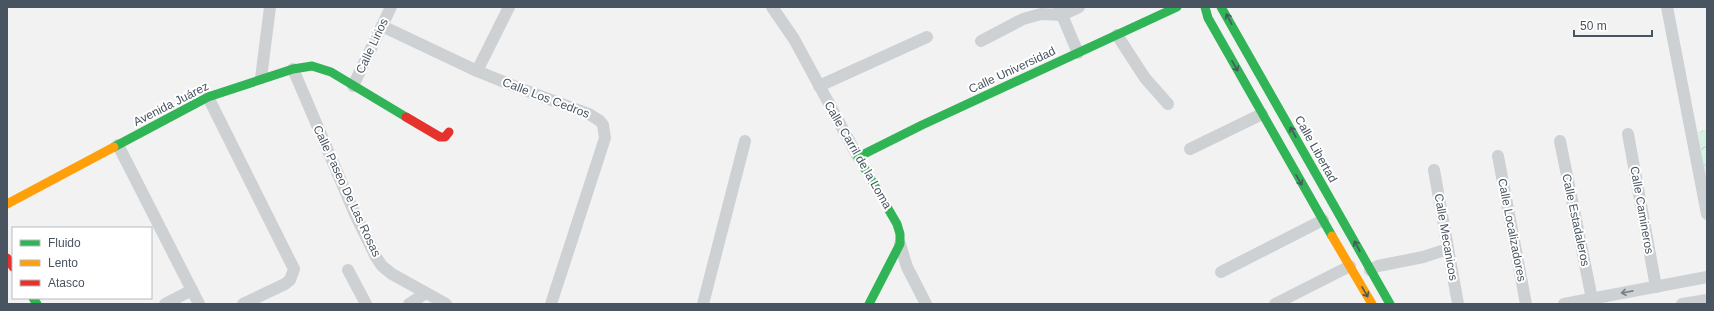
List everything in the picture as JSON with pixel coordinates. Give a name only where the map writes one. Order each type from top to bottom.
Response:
[{"type":"street","points":[[260,78],[270,7]]},
{"type":"street","name":"Calle Lirios","points":[[354,86],[391,7]]},
{"type":"street","points":[[477,71],[509,7]]},
{"type":"street","points":[[981,41],[1023,18],[1079,7]]},
{"type":"street","name":"Calle Universidad","points":[[858,157],[922,125],[1177,7]]},
{"type":"street","points":[[1205,7],[1208,18],[1372,304]]},
{"type":"street","name":"Calle Libertad","points":[[1221,7],[1390,304]]},
{"type":"street","points":[[1667,7],[1707,214]]},
{"type":"street","name":"Calle Carril de la Loma","points":[[774,9],[794,39],[858,157],[897,224],[906,267],[926,304]]},
{"type":"street","points":[[1061,11],[1078,53]]},
{"type":"street","name":"Calle Los Cedros","points":[[382,26],[477,71],[589,114],[600,121],[603,125],[605,138],[551,304]]},
{"type":"street","points":[[1117,35],[1145,78],[1168,104]]},
{"type":"street","points":[[819,86],[927,37]]},
{"type":"street","name":"Avenida Juárez","points":[[7,204],[208,97],[260,78],[293,69],[312,66],[331,72],[440,137],[445,137],[449,132]]},
{"type":"street","name":"Calle Paseo De Las Rosas","points":[[293,69],[355,214],[376,257],[382,266],[392,274],[446,304]]},
{"type":"street","points":[[208,97],[294,269],[290,280],[285,284],[243,304]]},
{"type":"street","points":[[1190,150],[1262,114]]},
{"type":"street","name":"Calle Camineros","points":[[1628,134],[1656,286]]},
{"type":"street","points":[[703,304],[745,141]]},
{"type":"street","name":"Calle Estadaleros","points":[[1560,141],[1592,299]]},
{"type":"street","points":[[118,145],[199,304]]},
{"type":"street","name":"Calle Localizadores","points":[[1498,156],[1526,304]]},
{"type":"street","name":"Calle Mecanicos","points":[[1434,170],[1458,304]]},
{"type":"street","points":[[1221,272],[1323,220]]},
{"type":"street","points":[[869,304],[900,244]]},
{"type":"street","points":[[1370,270],[1378,266],[1423,258],[1448,249]]},
{"type":"street","points":[[1275,304],[1350,266]]},
{"type":"street","points":[[348,270],[366,304]]},
{"type":"street","points":[[1564,304],[1707,277]]},
{"type":"street","points":[[165,304],[192,290]]},
{"type":"street","points":[[409,304],[426,294]]},
{"type":"street","points":[[1682,304],[1707,300]]},
{"type":"green space","points":[[1707,129],[1707,190],[1698,132]]},
{"type":"traffic: fast","points":[[869,304],[900,244],[900,234],[897,224],[858,157],[922,125],[1177,7]]},
{"type":"traffic: fast","points":[[1205,7],[1208,18],[1332,236]]},
{"type":"traffic: fast","points":[[1221,7],[1390,304]]},
{"type":"traffic: fast","points":[[114,147],[208,97],[293,69],[312,66],[331,72],[406,117]]},
{"type":"traffic: fast","points":[[34,299],[37,304]]},
{"type":"traffic: slow","points":[[7,204],[114,147]]},
{"type":"traffic: slow","points":[[1332,236],[1372,304]]},
{"type":"traffic: jam","points":[[406,117],[440,137],[445,137],[449,132]]},
{"type":"traffic: jam","points":[[7,258],[12,266]]}]
